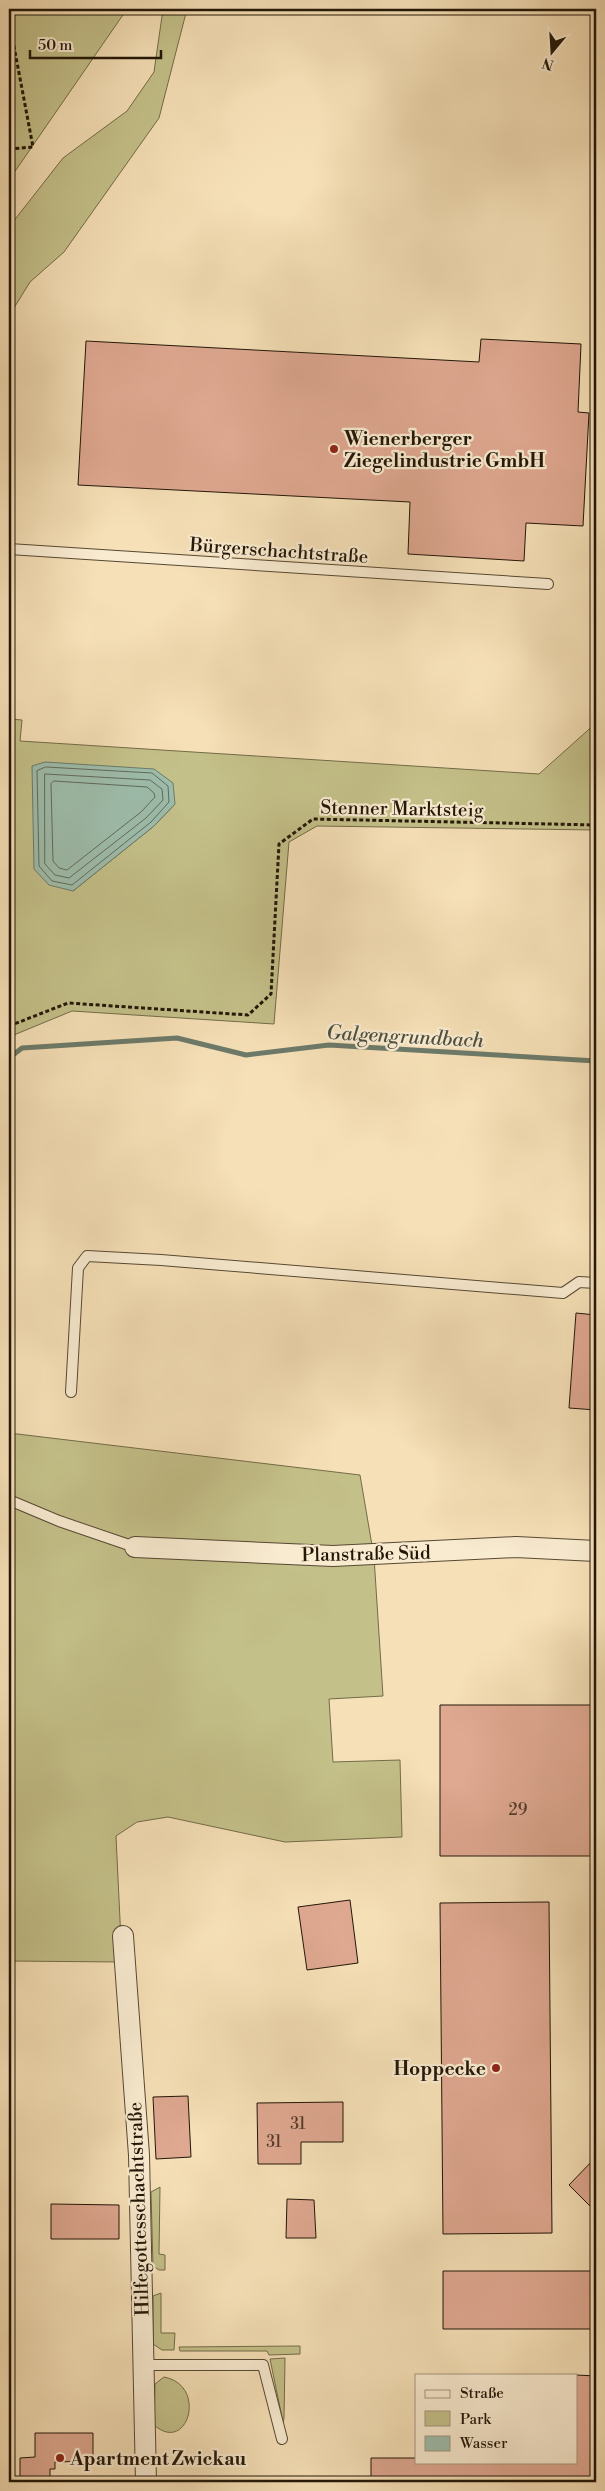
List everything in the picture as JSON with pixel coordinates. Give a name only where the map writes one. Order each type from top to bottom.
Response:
[{"type":"street","name":"Planstraße Süd","points":[[135,1547],[333,1556],[516,1547],[596,1552]]},
{"type":"street","name":"Hilfegottesschachtstraße","points":[[124,1936],[139,2155],[146,2482]]},
{"type":"lane","name":"Bürgerschachtstraße","points":[[9,549],[548,584]]},
{"type":"lane","points":[[71,1392],[78,1268],[87,1256],[161,1260],[563,1293],[579,1282],[596,1283]]},
{"type":"lane","points":[[9,1500],[58,1521],[135,1547]]},
{"type":"lane","points":[[144,2365],[263,2365],[282,2440]]},
{"type":"path","points":[[9,20],[32,147],[9,149]]},
{"type":"path","name":"Stenner Marktsteig","points":[[9,1026],[68,1004],[248,1015],[271,994],[279,844],[313,819],[596,825]]},
{"type":"green space","points":[[9,9],[127,9],[9,180]]},
{"type":"green space","points":[[163,9],[187,9],[159,118],[64,252],[30,282],[9,316],[9,227],[63,158],[127,111],[154,72]]},
{"type":"green space","points":[[9,719],[22,720],[20,741],[539,774],[596,723],[596,830],[317,826],[289,842],[274,1024],[72,1011],[9,1037]],"holes":[[[175,804],[154,826],[73,891]]]},
{"type":"green space","points":[[9,1433],[360,1475],[374,1557],[383,1696],[329,1699],[333,1762],[400,1760],[402,1837],[285,1842],[168,1817],[137,1822],[116,1836],[122,1962],[9,1961]]},
{"type":"green space","points":[[160,2187],[159,2254],[165,2255],[165,2270],[159,2270],[153,2266],[151,2192]]},
{"type":"green space","points":[[161,2293],[161,2333],[175,2333],[174,2350],[162,2350],[153,2344],[153,2296]]},
{"type":"green space","points":[[300,2346],[300,2354],[269,2355],[267,2351],[180,2351],[179,2347]]},
{"type":"green space","points":[[285,2358],[284,2419],[283,2422],[270,2359]]},
{"type":"green space","points":[[164,2377],[178,2383],[186,2392],[189,2404],[188,2415],[184,2425],[176,2431],[166,2432],[154,2425],[155,2384]]},
{"type":"water","points":[[45,762],[154,769],[173,783],[175,804],[154,826],[73,891],[49,885],[34,869],[32,766]]},
{"type":"building","name":"Wienerberger Ziegelindustrie GmbH","points":[[481,339],[581,344],[578,412],[589,413],[583,526],[526,523],[524,561],[408,554],[410,502],[78,485],[86,341],[479,362]]},
{"type":"building","points":[[576,1313],[596,1315],[596,1410],[569,1408]]},
{"type":"building","points":[[440,1705],[596,1705],[596,1856],[440,1856]]},
{"type":"building","points":[[350,1900],[358,1963],[307,1970],[298,1907]]},
{"type":"building","name":"Hoppecke","points":[[549,1902],[552,2233],[443,2234],[440,1903]]},
{"type":"building","points":[[188,2096],[191,2157],[156,2159],[153,2097]]},
{"type":"building","points":[[343,2102],[343,2142],[301,2142],[301,2164],[258,2164],[257,2103]]},
{"type":"building","points":[[596,2157],[596,2212],[569,2185]]},
{"type":"building","points":[[287,2199],[314,2200],[316,2238],[286,2238]]},
{"type":"building","points":[[51,2204],[119,2205],[119,2239],[51,2239]]},
{"type":"building","points":[[443,2271],[596,2271],[596,2329],[443,2329]]},
{"type":"building","points":[[578,2375],[596,2376],[596,2482],[371,2482],[371,2458],[415,2458],[415,2464],[578,2464]]},
{"type":"building","name":"Apartment Zwickau","points":[[35,2433],[93,2433],[93,2461],[55,2462],[55,2469],[50,2469],[50,2482],[20,2482],[20,2458],[35,2457]]},
{"type":"waterway","name":"Galgengrundbach","points":[[9,1058],[22,1048],[177,1038],[246,1055],[329,1045],[596,1061]]},
{"type":"place","name":"Wienerberger Ziegelindustrie GmbH","points":[[334,449]]},
{"type":"place","name":"Hoppecke","points":[[496,2068]]},
{"type":"place","name":"Apartment Zwickau","points":[[60,2458]]}]
